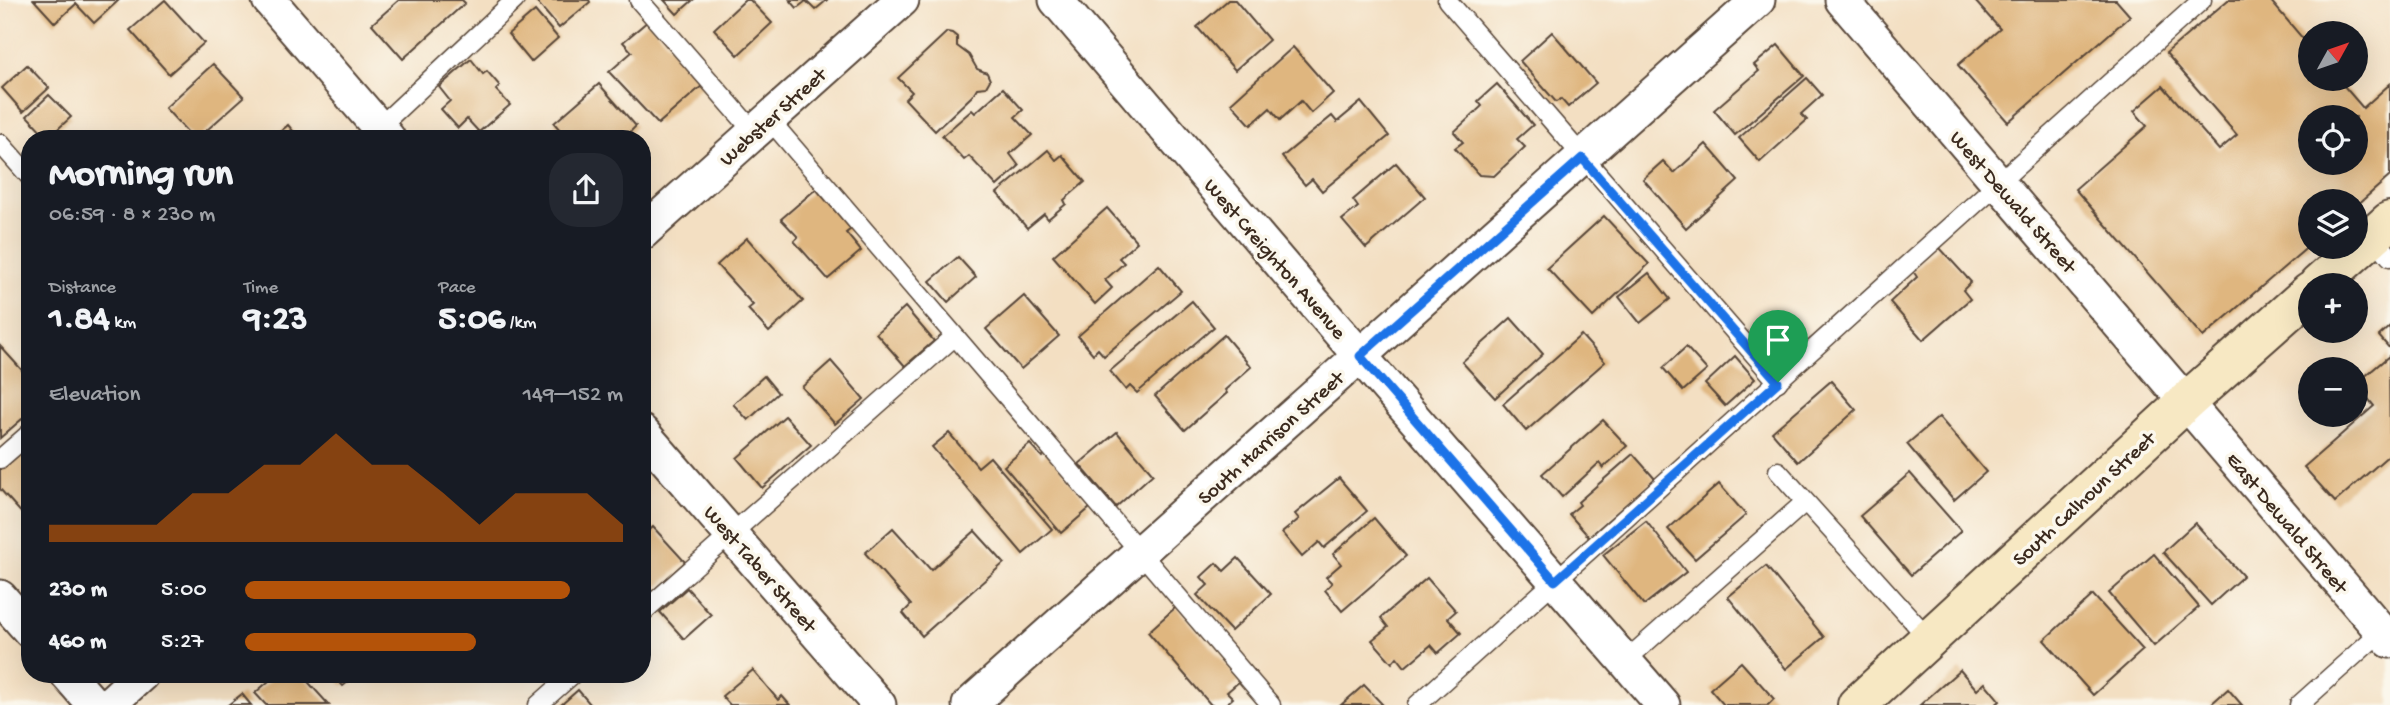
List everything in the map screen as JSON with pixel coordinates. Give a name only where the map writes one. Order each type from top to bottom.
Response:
[{"type":"street","points":[[270,0],[374,130]]},
{"type":"street","name":"Webster Street","points":[[651,225],[902,0]]},
{"type":"street","name":"West Creighton Avenue","points":[[1056,0],[1663,705]]},
{"type":"street","name":"South Harrison Street","points":[[969,705],[1758,0]]},
{"type":"street","name":"West Dewald Street","points":[[1842,0],[2186,402]]},
{"type":"street","points":[[2335,273],[2384,238]]},
{"type":"street","name":"South Calhoun Street","points":[[1857,705],[2298,303]]},
{"type":"street","name":"East Dewald Street","points":[[2186,402],[2387,632]]},
{"type":"street","name":"West Taber Street","points":[[651,442],[879,705]]},
{"type":"street","points":[[0,597],[21,621]]},
{"type":"street","points":[[75,683],[94,705]]},
{"type":"street","points":[[108,705],[132,683]]},
{"type":"lane","points":[[383,130],[515,0]]},
{"type":"lane","points":[[639,0],[761,126],[954,337],[1271,705]]},
{"type":"lane","points":[[1447,0],[1778,382]]},
{"type":"lane","points":[[1417,705],[2202,0]]},
{"type":"lane","points":[[0,143],[21,167]]},
{"type":"lane","points":[[651,605],[954,337]]},
{"type":"lane","points":[[0,459],[21,441]]},
{"type":"lane","points":[[1778,471],[1929,639]]},
{"type":"lane","points":[[1625,661],[1805,502]]},
{"type":"lane","points":[[2299,705],[2387,632]]},
{"type":"lane","points":[[538,705],[563,683]]},
{"type":"building","points":[[34,0],[119,0],[94,23],[76,4],[55,23]]},
{"type":"building","points":[[165,0],[204,43],[169,74],[130,30]]},
{"type":"building","points":[[399,0],[462,0],[465,3],[403,59],[372,24]]},
{"type":"building","points":[[535,0],[589,0],[590,2],[559,28]]},
{"type":"building","points":[[664,0],[693,0],[677,14]]},
{"type":"building","points":[[745,0],[750,0],[772,23],[738,55],[714,29]]},
{"type":"building","points":[[790,0],[827,0],[815,10],[806,1],[797,8]]},
{"type":"building","points":[[1228,0],[1235,0],[1269,40],[1235,70],[1197,27]]},
{"type":"building","points":[[2116,0],[2130,16],[2008,122],[1958,65],[2000,29],[1975,1]]},
{"type":"building","points":[[2228,0],[2270,0],[2298,33],[2298,91],[2348,91],[2360,105],[2298,105],[2298,175],[2368,175],[2366,105],[2390,84],[2390,176],[2368,195],[2368,189],[2298,189],[2298,255],[2203,337],[2075,189],[2147,126],[2134,111],[2163,86],[2219,150],[2237,135],[2166,53]]},
{"type":"building","points":[[535,11],[558,38],[531,62],[508,34]]},
{"type":"building","points":[[648,21],[703,85],[658,124],[609,72],[632,52],[623,42]]},
{"type":"building","points":[[947,32],[957,37],[957,46],[969,55],[977,69],[987,73],[990,80],[986,87],[977,88],[935,131],[905,99],[912,92],[898,78]]},
{"type":"building","points":[[1552,32],[1596,83],[1568,107],[1561,99],[1556,102],[1520,61]]},
{"type":"building","points":[[1778,45],[1804,76],[1735,135],[1714,110],[1759,71],[1754,65]]},
{"type":"building","points":[[1293,47],[1333,93],[1311,113],[1301,101],[1280,120],[1270,108],[1251,125],[1231,103]]},
{"type":"building","points":[[471,59],[483,74],[487,71],[500,86],[496,90],[510,105],[481,130],[477,130],[467,119],[458,128],[441,109],[450,101],[439,87]]},
{"type":"building","points":[[213,64],[244,97],[207,130],[186,130],[165,108]]},
{"type":"building","points":[[27,65],[49,88],[23,112],[2,88]]},
{"type":"building","points":[[1807,78],[1822,95],[1801,114],[1807,120],[1760,162],[1739,138]]},
{"type":"building","points":[[599,84],[636,126],[632,130],[560,130],[554,123]]},
{"type":"building","points":[[1497,84],[1533,125],[1517,139],[1525,147],[1494,176],[1479,175],[1455,148],[1463,142],[1454,132],[1482,106],[1478,101]]},
{"type":"building","points":[[1003,88],[1023,110],[1015,117],[1032,135],[1010,154],[1019,166],[997,186],[969,156],[964,160],[942,136],[972,110],[975,113]]},
{"type":"building","points":[[49,95],[71,117],[57,130],[40,130],[27,116]]},
{"type":"building","points":[[1361,102],[1389,136],[1322,191],[1312,179],[1305,185],[1282,157],[1332,116],[1337,122]]},
{"type":"building","points":[[1706,144],[1738,181],[1686,228],[1643,179],[1663,161],[1674,173]]},
{"type":"building","points":[[1048,150],[1056,160],[1062,155],[1085,182],[1064,200],[1066,204],[1048,219],[1044,214],[1027,228],[997,193]]},
{"type":"building","points":[[1396,163],[1425,197],[1366,248],[1342,220],[1358,207],[1353,200]]},
{"type":"building","points":[[816,189],[851,229],[846,233],[861,251],[828,279],[794,241],[798,237],[781,219]]},
{"type":"building","points":[[1107,208],[1137,242],[1119,258],[1124,263],[1105,280],[1112,288],[1095,304],[1053,256]]},
{"type":"building","points":[[1604,216],[1649,264],[1593,317],[1547,268]]},
{"type":"building","points":[[747,238],[803,301],[769,332],[748,309],[753,305],[717,265]]},
{"type":"building","points":[[1939,247],[1971,282],[1963,290],[1970,299],[1923,340],[1890,302],[1917,277],[1913,271]]},
{"type":"building","points":[[958,257],[976,277],[948,302],[930,281]]},
{"type":"building","points":[[1159,265],[1181,291],[1104,356],[1098,349],[1093,354],[1078,336]]},
{"type":"building","points":[[1649,273],[1670,299],[1640,323],[1619,297]]},
{"type":"building","points":[[1024,296],[1059,336],[1021,369],[986,329]]},
{"type":"building","points":[[1192,301],[1214,327],[1137,393],[1130,386],[1126,390],[1110,371]]},
{"type":"building","points":[[905,307],[934,341],[905,366],[876,333]]},
{"type":"building","points":[[1511,318],[1543,354],[1495,398],[1462,362]]},
{"type":"building","points":[[2390,326],[2390,349],[2379,336]]},
{"type":"building","points":[[1224,335],[1251,367],[1225,390],[1227,393],[1185,430],[1155,396]]},
{"type":"building","points":[[1581,335],[1605,362],[1526,431],[1503,404]]},
{"type":"building","points":[[0,346],[21,369],[21,420],[0,438]]},
{"type":"building","points":[[1686,347],[1707,370],[1683,391],[1663,368]]},
{"type":"building","points":[[1735,356],[1755,379],[1725,406],[1705,384]]},
{"type":"building","points":[[2389,356],[2390,454],[2335,502],[2304,467],[2350,427],[2368,427],[2368,411],[2374,406],[2368,399],[2368,374]]},
{"type":"building","points":[[831,361],[864,399],[835,424],[802,387]]},
{"type":"building","points":[[764,376],[778,393],[748,420],[733,404]]},
{"type":"building","points":[[1831,381],[1856,410],[1798,462],[1772,432]]},
{"type":"building","points":[[785,416],[811,445],[762,488],[737,458]]},
{"type":"building","points":[[1939,417],[1986,472],[1954,500],[1907,444]]},
{"type":"building","points":[[1603,420],[1627,446],[1603,468],[1599,463],[1562,497],[1542,474]]},
{"type":"building","points":[[1117,432],[1153,474],[1116,507],[1079,464]]},
{"type":"building","points":[[949,433],[978,467],[990,457],[1052,529],[1023,554],[932,447]]},
{"type":"building","points":[[1030,444],[1042,457],[1047,452],[1091,507],[1061,533],[1004,466]]},
{"type":"building","points":[[21,448],[21,513],[0,489],[0,468]]},
{"type":"building","points":[[1633,454],[1655,479],[1589,537],[1569,514],[1580,505],[1578,502]]},
{"type":"building","points":[[1910,473],[1961,531],[1911,575],[1860,516]]},
{"type":"building","points":[[1339,478],[1367,511],[1324,548],[1319,542],[1302,557],[1282,533],[1299,519],[1295,514]]},
{"type":"building","points":[[1719,484],[1746,515],[1695,559],[1668,529]]},
{"type":"building","points":[[1374,518],[1406,556],[1342,611],[1325,590],[1332,583],[1326,577],[1341,564],[1333,554]]},
{"type":"building","points":[[1646,521],[1686,572],[1644,605],[1603,555]]},
{"type":"building","points":[[2195,523],[2243,576],[2211,605],[2163,552]]},
{"type":"building","points":[[653,527],[685,562],[652,592],[651,591]]},
{"type":"building","points":[[893,528],[931,570],[975,531],[1004,563],[922,636],[903,613],[911,605],[865,553]]},
{"type":"building","points":[[2154,554],[2199,607],[2154,646],[2109,593]]},
{"type":"building","points":[[1238,558],[1271,594],[1231,631],[1197,595],[1208,585],[1201,577],[1216,563],[1224,571]]},
{"type":"building","points":[[1766,566],[1824,637],[1786,669],[1728,597]]},
{"type":"building","points":[[1427,578],[1456,611],[1448,618],[1461,633],[1438,653],[1431,645],[1405,667],[1397,657],[1392,663],[1372,640],[1388,627],[1381,618]]},
{"type":"building","points":[[687,588],[711,615],[684,639],[660,612]]},
{"type":"building","points":[[2093,595],[2143,650],[2093,695],[2044,640]]},
{"type":"building","points":[[1176,607],[1240,681],[1227,692],[1233,698],[1225,705],[1211,705],[1148,632]]},
{"type":"building","points":[[1741,662],[1774,699],[1768,705],[1724,705],[1710,689]]},
{"type":"building","points":[[753,670],[778,700],[782,696],[790,705],[730,705],[722,696]]},
{"type":"building","points":[[1960,670],[1977,690],[1985,683],[2000,701],[1995,705],[1920,705]]},
{"type":"building","points":[[267,683],[309,683],[329,705],[266,705],[255,693]]},
{"type":"building","points":[[1364,685],[1383,705],[1341,705]]},
{"type":"building","points":[[2228,689],[2242,705],[2210,705]]},
{"type":"building","points":[[578,690],[591,705],[561,705]]},
{"type":"building","points":[[242,694],[251,705],[228,705]]},
{"type":"route","points":[[1582,158],[1778,382],[1555,581],[1360,356],[1582,158]]}]
